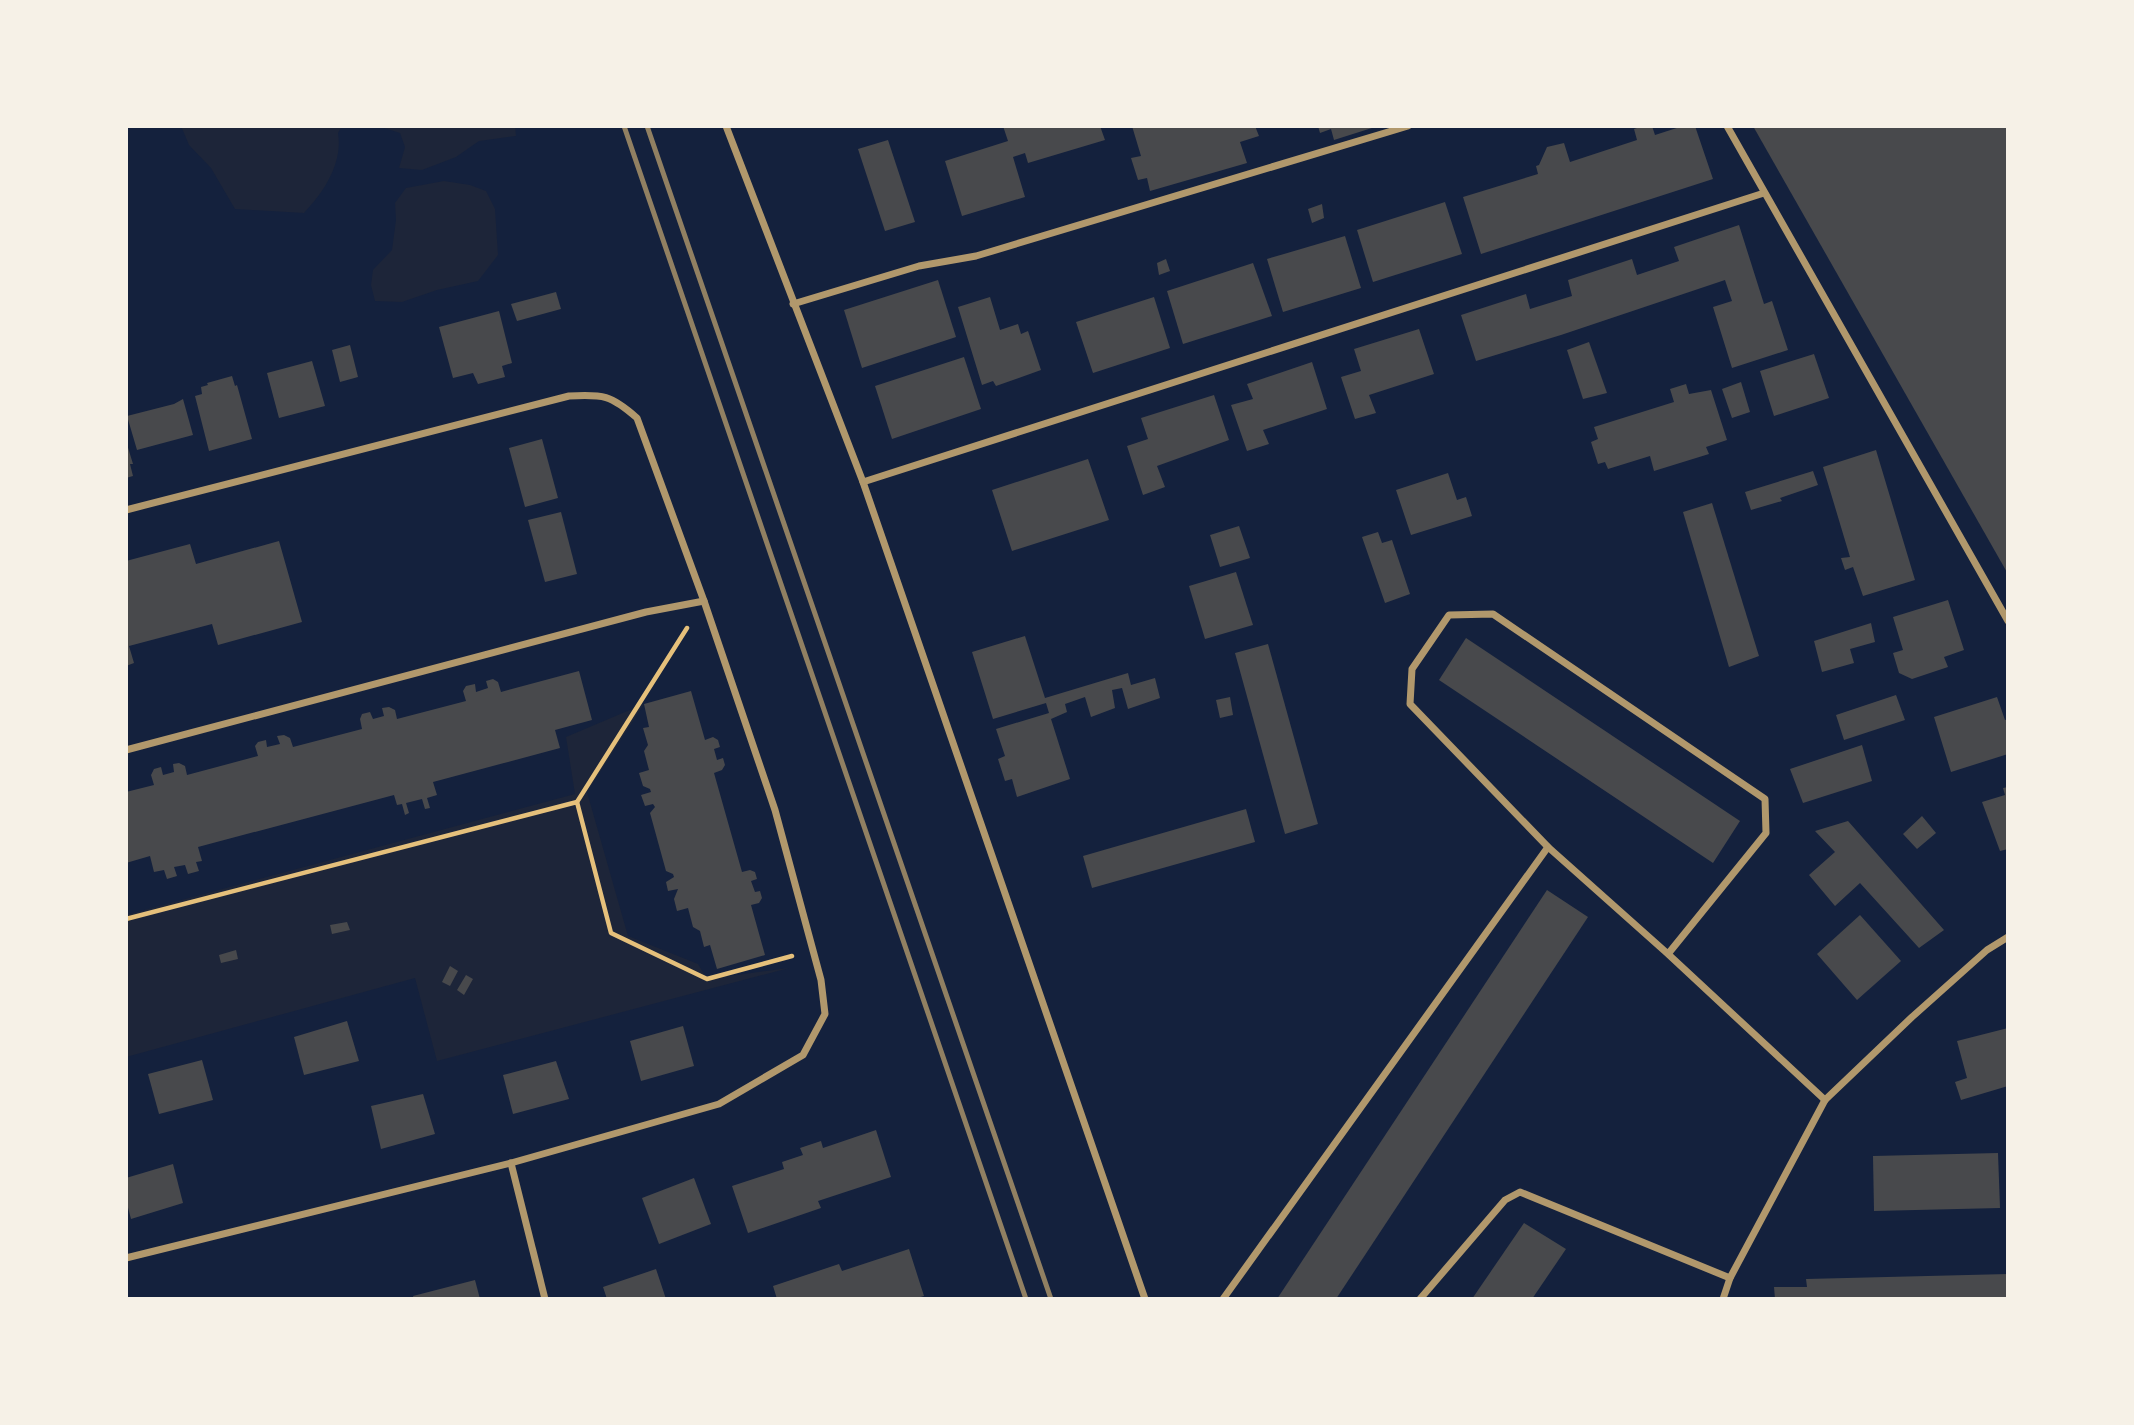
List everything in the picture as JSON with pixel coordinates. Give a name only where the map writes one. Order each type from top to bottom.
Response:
[{"type":"street","points":[[726,126],[863,482],[1144,1299]]},
{"type":"street","points":[[793,304],[919,266],[976,256],[1408,126]]},
{"type":"street","points":[[1727,126],[2008,621]]},
{"type":"street","points":[[863,482],[1764,193]]},
{"type":"street","points":[[126,510],[569,396],[598,394],[621,403],[637,418],[704,601],[775,810],[821,981],[825,1014],[803,1055],[719,1104],[511,1163],[126,1258]]},
{"type":"street","points":[[126,750],[646,612],[704,601]]},
{"type":"street","points":[[1668,954],[1766,833],[1765,799],[1493,614],[1449,615],[1412,669],[1410,704],[1548,847],[1825,1100]]},
{"type":"street","points":[[1223,1299],[1548,847]]},
{"type":"street","points":[[1723,1299],[1730,1278],[1825,1100],[1987,950],[2008,937]]},
{"type":"street","points":[[511,1163],[545,1299]]},
{"type":"street","points":[[1420,1299],[1505,1199],[1520,1192],[1730,1278]]},
{"type":"path","points":[[126,919],[577,802],[704,601]]},
{"type":"path","points":[[577,802],[611,933],[707,979],[813,950]]},
{"type":"shaded area","points":[[181,126],[342,126],[338,133],[335,166],[318,196],[304,213],[235,209],[211,168],[189,145]]},
{"type":"shaded area","points":[[378,126],[515,126],[516,136],[479,141],[456,157],[422,170],[399,168],[405,147],[400,133]]},
{"type":"shaded area","points":[[444,181],[470,185],[486,191],[495,209],[498,255],[478,281],[437,290],[402,302],[375,301],[371,285],[373,270],[392,250],[395,203],[406,188]]},
{"type":"shaded area","points":[[644,704],[587,792],[628,936],[698,964],[707,979],[789,968],[437,1061],[415,978],[126,1057],[126,915],[575,794],[566,737]]},
{"type":"building","points":[[1003,126],[1100,126],[1105,140],[1028,163],[1025,153],[1013,157],[1025,197],[962,216],[945,161],[1008,141]]},
{"type":"building","points":[[1132,126],[1255,126],[1259,136],[1240,142],[1247,163],[1150,191],[1147,178],[1138,180],[1131,158],[1141,156]]},
{"type":"building","points":[[1318,126],[1375,127],[1334,140],[1331,129],[1320,133]]},
{"type":"building","points":[[1652,126],[1655,135],[1683,126],[1695,126],[1713,179],[1481,254],[1463,197],[1538,174],[1536,166],[1547,147],[1564,143],[1570,162],[1637,140],[1634,129]]},
{"type":"building","points":[[1753,126],[2008,126],[2008,574]]},
{"type":"building","points":[[888,140],[915,222],[885,231],[858,149]]},
{"type":"building","points":[[1445,202],[1462,254],[1373,282],[1357,230]]},
{"type":"building","points":[[1322,204],[1324,218],[1312,223],[1308,209]]},
{"type":"building","points":[[1739,225],[1764,304],[1772,301],[1788,350],[1732,368],[1713,307],[1732,301],[1725,280],[1476,361],[1461,315],[1526,294],[1530,309],[1572,296],[1568,280],[1632,259],[1637,275],[1679,261],[1674,247]]},
{"type":"building","points":[[1345,236],[1361,288],[1283,312],[1267,259]]},
{"type":"building","points":[[1166,259],[1170,271],[1159,275],[1157,263]]},
{"type":"building","points":[[1253,263],[1272,316],[1183,344],[1167,291]]},
{"type":"building","points":[[938,280],[956,337],[862,368],[844,310]]},
{"type":"building","points":[[556,292],[561,309],[517,321],[511,304]]},
{"type":"building","points":[[990,297],[1000,330],[1018,324],[1021,334],[1028,331],[1041,370],[996,386],[993,381],[982,385],[958,307]]},
{"type":"building","points":[[1154,297],[1170,348],[1093,373],[1076,322]]},
{"type":"building","points":[[499,311],[512,363],[502,366],[505,377],[478,384],[473,373],[453,378],[439,327]]},
{"type":"building","points":[[1419,329],[1434,374],[1369,395],[1376,413],[1355,419],[1341,377],[1361,371],[1354,349]]},
{"type":"building","points":[[1589,342],[1607,393],[1583,399],[1567,350]]},
{"type":"building","points":[[350,345],[358,377],[340,382],[332,350]]},
{"type":"building","points":[[1814,354],[1829,398],[1774,416],[1760,371]]},
{"type":"building","points":[[964,357],[981,409],[892,439],[875,386]]},
{"type":"building","points":[[312,361],[325,406],[279,418],[267,373]]},
{"type":"building","points":[[1312,362],[1327,409],[1263,430],[1269,444],[1247,451],[1231,405],[1253,399],[1247,384]]},
{"type":"building","points":[[232,376],[252,439],[209,451],[195,396],[202,394],[201,387],[208,385],[207,383]]},
{"type":"building","points":[[1741,382],[1750,412],[1732,418],[1722,389]]},
{"type":"building","points":[[1686,384],[1689,394],[1711,390],[1727,440],[1706,447],[1709,454],[1654,471],[1650,456],[1608,469],[1605,462],[1598,464],[1591,442],[1598,439],[1594,427],[1674,402],[1670,389]]},
{"type":"building","points":[[1214,395],[1229,440],[1157,466],[1165,487],[1143,495],[1127,446],[1148,439],[1141,418]]},
{"type":"building","points":[[183,399],[193,435],[137,450],[127,416],[174,404]]},
{"type":"building","points":[[542,439],[558,498],[525,507],[509,448]]},
{"type":"building","points":[[126,441],[133,464],[130,464],[133,476],[126,478]]},
{"type":"building","points":[[1876,450],[1915,580],[1863,596],[1853,567],[1845,570],[1841,558],[1850,557],[1823,467]]},
{"type":"building","points":[[1088,459],[1109,520],[1012,551],[992,490]]},
{"type":"building","points":[[1813,471],[1818,485],[1780,498],[1782,501],[1751,510],[1745,492]]},
{"type":"building","points":[[1448,473],[1457,500],[1466,497],[1472,516],[1411,535],[1396,490]]},
{"type":"building","points":[[1712,503],[1759,656],[1729,667],[1683,512]]},
{"type":"building","points":[[561,512],[577,574],[545,582],[528,520]]},
{"type":"building","points":[[1239,526],[1250,558],[1220,567],[1210,535]]},
{"type":"building","points":[[1378,532],[1382,543],[1392,540],[1410,594],[1385,603],[1362,537]]},
{"type":"building","points":[[279,541],[302,622],[218,645],[212,624],[129,646],[134,663],[126,666],[126,561],[190,544],[196,564]]},
{"type":"building","points":[[1236,572],[1253,625],[1205,639],[1189,586]]},
{"type":"building","points":[[1948,600],[1964,650],[1944,657],[1948,667],[1912,679],[1899,673],[1893,653],[1903,650],[1893,617]]},
{"type":"building","points":[[1871,623],[1875,642],[1850,649],[1854,663],[1822,672],[1814,641]]},
{"type":"building","points":[[1025,636],[1045,698],[1128,673],[1131,685],[1155,678],[1160,698],[1128,709],[1122,688],[1112,690],[1115,708],[1091,717],[1085,697],[1065,704],[1067,712],[1051,719],[1070,779],[1017,797],[1012,779],[1005,781],[998,759],[1005,756],[996,729],[1049,713],[1046,703],[993,719],[972,652]]},
{"type":"building","points":[[1466,638],[1740,821],[1713,863],[1439,680]]},
{"type":"building","points":[[1268,644],[1318,824],[1285,834],[1235,653]]},
{"type":"building","points":[[579,671],[592,720],[555,730],[560,748],[433,782],[437,795],[427,798],[430,808],[425,809],[422,799],[406,803],[409,813],[405,815],[402,804],[397,805],[394,795],[198,847],[202,861],[196,862],[199,871],[188,874],[185,865],[174,867],[177,876],[167,879],[164,870],[154,872],[150,856],[126,863],[126,792],[154,785],[151,775],[154,769],[161,767],[163,775],[174,772],[173,764],[179,763],[185,766],[187,775],[258,756],[255,746],[258,742],[266,740],[267,747],[280,744],[277,736],[290,738],[293,747],[362,729],[362,714],[370,712],[373,719],[384,716],[382,708],[395,710],[397,719],[466,701],[463,691],[466,686],[475,684],[476,692],[488,688],[486,681],[493,679],[498,682],[501,692]]},
{"type":"building","points":[[691,691],[705,740],[713,737],[718,740],[720,747],[714,749],[717,760],[723,758],[725,765],[722,770],[714,773],[742,872],[755,872],[757,879],[751,881],[755,892],[760,891],[762,898],[759,903],[751,905],[765,955],[717,969],[710,945],[704,947],[700,931],[693,927],[688,908],[677,911],[674,899],[678,889],[668,891],[666,882],[674,877],[666,871],[650,813],[655,807],[653,804],[645,806],[641,795],[651,792],[643,786],[639,773],[649,770],[644,751],[648,745],[643,728],[649,727],[644,704]]},
{"type":"building","points":[[1896,695],[1905,720],[1844,740],[1836,715]]},
{"type":"building","points":[[1230,697],[1233,715],[1220,718],[1216,700]]},
{"type":"building","points":[[1997,697],[2005,720],[2008,719],[2008,754],[1951,772],[1934,717]]},
{"type":"building","points":[[1862,745],[1872,781],[1803,803],[1790,769]]},
{"type":"building","points":[[2008,787],[2008,849],[2000,851],[1982,802],[2005,795],[2003,788]]},
{"type":"building","points":[[1246,809],[1255,842],[1092,888],[1083,856]]},
{"type":"building","points":[[1922,816],[1936,833],[1917,849],[1903,834]]},
{"type":"building","points":[[1848,821],[1944,930],[1919,948],[1860,883],[1835,906],[1809,875],[1835,852],[1815,831]]},
{"type":"building","points":[[1547,890],[1588,917],[1336,1299],[1277,1299]]},
{"type":"building","points":[[1860,915],[1901,961],[1857,1000],[1817,954]]},
{"type":"building","points":[[347,922],[350,930],[332,934],[330,925]]},
{"type":"building","points":[[236,950],[238,959],[221,963],[219,955]]},
{"type":"building","points":[[450,966],[458,971],[450,986],[442,982]]},
{"type":"building","points":[[466,975],[473,979],[464,995],[457,990]]},
{"type":"building","points":[[347,1021],[359,1061],[304,1075],[294,1037]]},
{"type":"building","points":[[683,1026],[694,1066],[641,1081],[630,1041]]},
{"type":"building","points":[[2008,1028],[2008,1086],[1961,1100],[1955,1082],[1967,1078],[1957,1041]]},
{"type":"building","points":[[202,1060],[213,1100],[159,1114],[148,1074]]},
{"type":"building","points":[[556,1061],[569,1099],[513,1114],[503,1075]]},
{"type":"building","points":[[423,1094],[435,1134],[381,1149],[371,1106]]},
{"type":"building","points":[[876,1130],[891,1177],[818,1201],[821,1208],[748,1233],[732,1186],[784,1169],[782,1162],[803,1155],[800,1148],[821,1141],[823,1148]]},
{"type":"building","points":[[1998,1153],[2000,1208],[1874,1211],[1873,1156]]},
{"type":"building","points":[[173,1164],[183,1203],[131,1219],[126,1200],[126,1178]]},
{"type":"building","points":[[694,1178],[711,1224],[659,1244],[642,1198]]},
{"type":"building","points":[[1524,1223],[1566,1249],[1532,1299],[1472,1299]]},
{"type":"building","points":[[909,1249],[924,1296],[914,1299],[777,1299],[773,1286],[839,1264],[842,1271]]},
{"type":"building","points":[[656,1269],[666,1299],[607,1299],[603,1287]]},
{"type":"building","points":[[2008,1274],[2008,1299],[1775,1299],[1774,1287],[1807,1287],[1806,1279]]},
{"type":"building","points":[[475,1280],[480,1299],[414,1299],[413,1296]]},
{"type":"railway","points":[[624,126],[1026,1299]]},
{"type":"railway","points":[[647,126],[1051,1299]]}]
